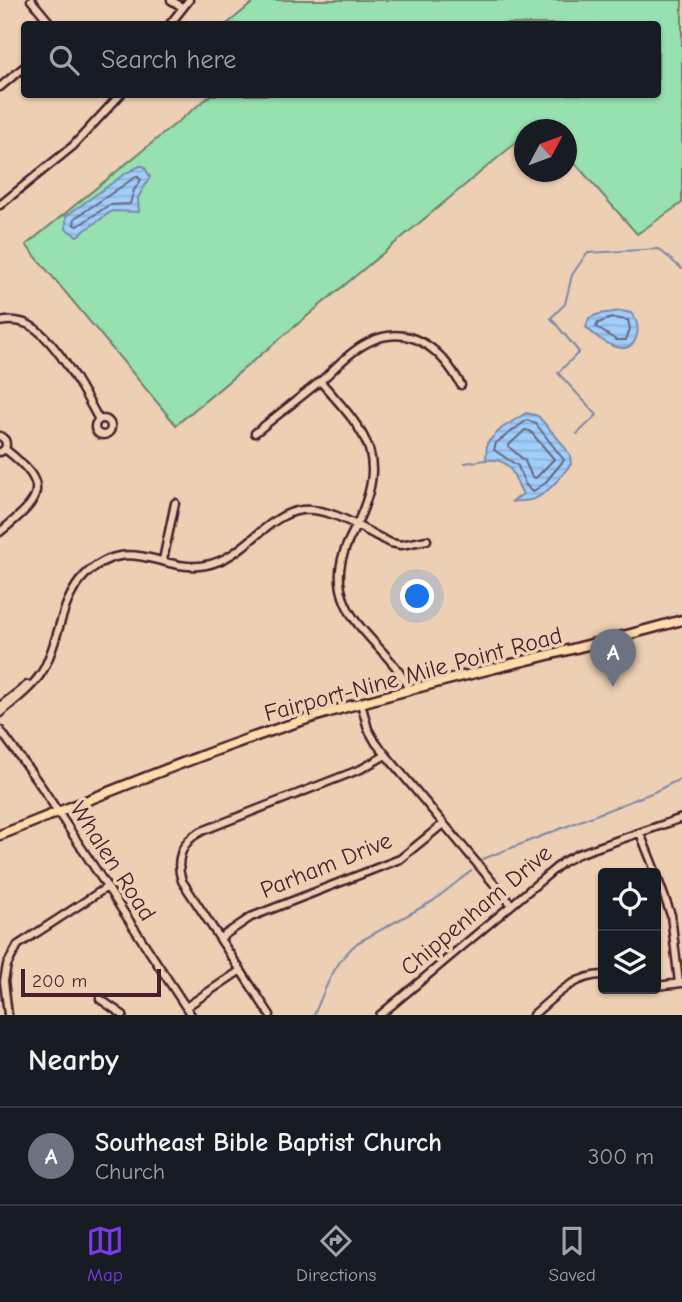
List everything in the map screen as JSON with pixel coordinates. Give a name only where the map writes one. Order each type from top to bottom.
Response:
[{"type":"main road","name":"Fairport-Nine Mile Point Road","points":[[0,835],[237,744],[361,703],[603,643],[682,620]]},
{"type":"street","points":[[31,0],[48,21]]},
{"type":"street","points":[[171,0],[182,7]]},
{"type":"street","points":[[172,21],[189,0]]},
{"type":"street","points":[[0,87],[21,70]]},
{"type":"street","points":[[0,205],[73,146],[117,98]]},
{"type":"street","points":[[0,322],[25,322],[47,340],[74,377],[99,420]]},
{"type":"street","points":[[255,433],[369,342],[385,336],[400,335],[420,340],[433,348],[461,384]]},
{"type":"street","points":[[320,381],[361,429],[371,453],[373,478],[370,494],[340,564],[344,600],[357,622],[403,676],[409,691]]},
{"type":"street","points":[[0,436],[6,441],[2,451],[30,469],[36,491],[32,504],[0,532]]},
{"type":"street","points":[[163,560],[175,503]]},
{"type":"street","points":[[0,713],[37,678],[46,663],[73,591],[87,573],[116,557],[138,555],[199,566],[216,563],[240,550],[281,517],[301,510],[324,512],[401,545],[427,540]]},
{"type":"street","points":[[0,706],[37,678]]},
{"type":"street","points":[[361,703],[370,734],[511,904]]},
{"type":"street","name":"Whalen Road","points":[[0,730],[59,813],[191,1015]]},
{"type":"street","points":[[270,1015],[182,881],[179,858],[188,840],[212,827],[361,769],[386,755]]},
{"type":"street","name":"Chippenham Drive","points":[[380,1015],[569,858],[682,818]]},
{"type":"street","name":"Parham Drive","points":[[220,937],[251,917],[400,859],[443,824]]},
{"type":"street","points":[[639,833],[654,868]]},
{"type":"street","points":[[8,1015],[4,981],[7,965],[18,945],[107,887]]},
{"type":"street","points":[[661,888],[671,915],[680,983],[661,985]]},
{"type":"street","points":[[186,1007],[241,970]]},
{"type":"street","points":[[533,1015],[573,982],[598,975]]},
{"type":"street","points":[[100,999],[123,1015]]},
{"type":"green space","points":[[256,0],[682,0],[682,203],[637,234],[577,165],[577,119],[514,119],[514,144],[176,425],[26,245],[207,98],[661,98],[661,21],[231,21]]},
{"type":"water","points":[[140,166],[144,166],[150,177],[138,198],[139,212],[112,211],[77,236],[66,229],[66,216]]},
{"type":"water","points":[[621,311],[631,313],[638,326],[637,335],[628,347],[613,346],[586,327],[589,318]]},
{"type":"water","points":[[526,413],[538,416],[561,442],[570,455],[571,464],[545,493],[531,500],[511,502],[523,494],[507,465],[486,460],[487,443],[502,428]]},
{"type":"waterway","points":[[577,434],[597,415],[558,373],[579,352],[551,318],[565,304],[572,275],[587,253],[659,249],[682,269]]},
{"type":"waterway","points":[[465,463],[486,460]]},
{"type":"waterway","points":[[483,859],[654,792],[682,778]]},
{"type":"waterway","points":[[314,1015],[336,968],[357,943],[433,901],[471,871]]},
{"type":"place","name":"Southeast Bible Baptist Church","points":[[613,687]]}]
